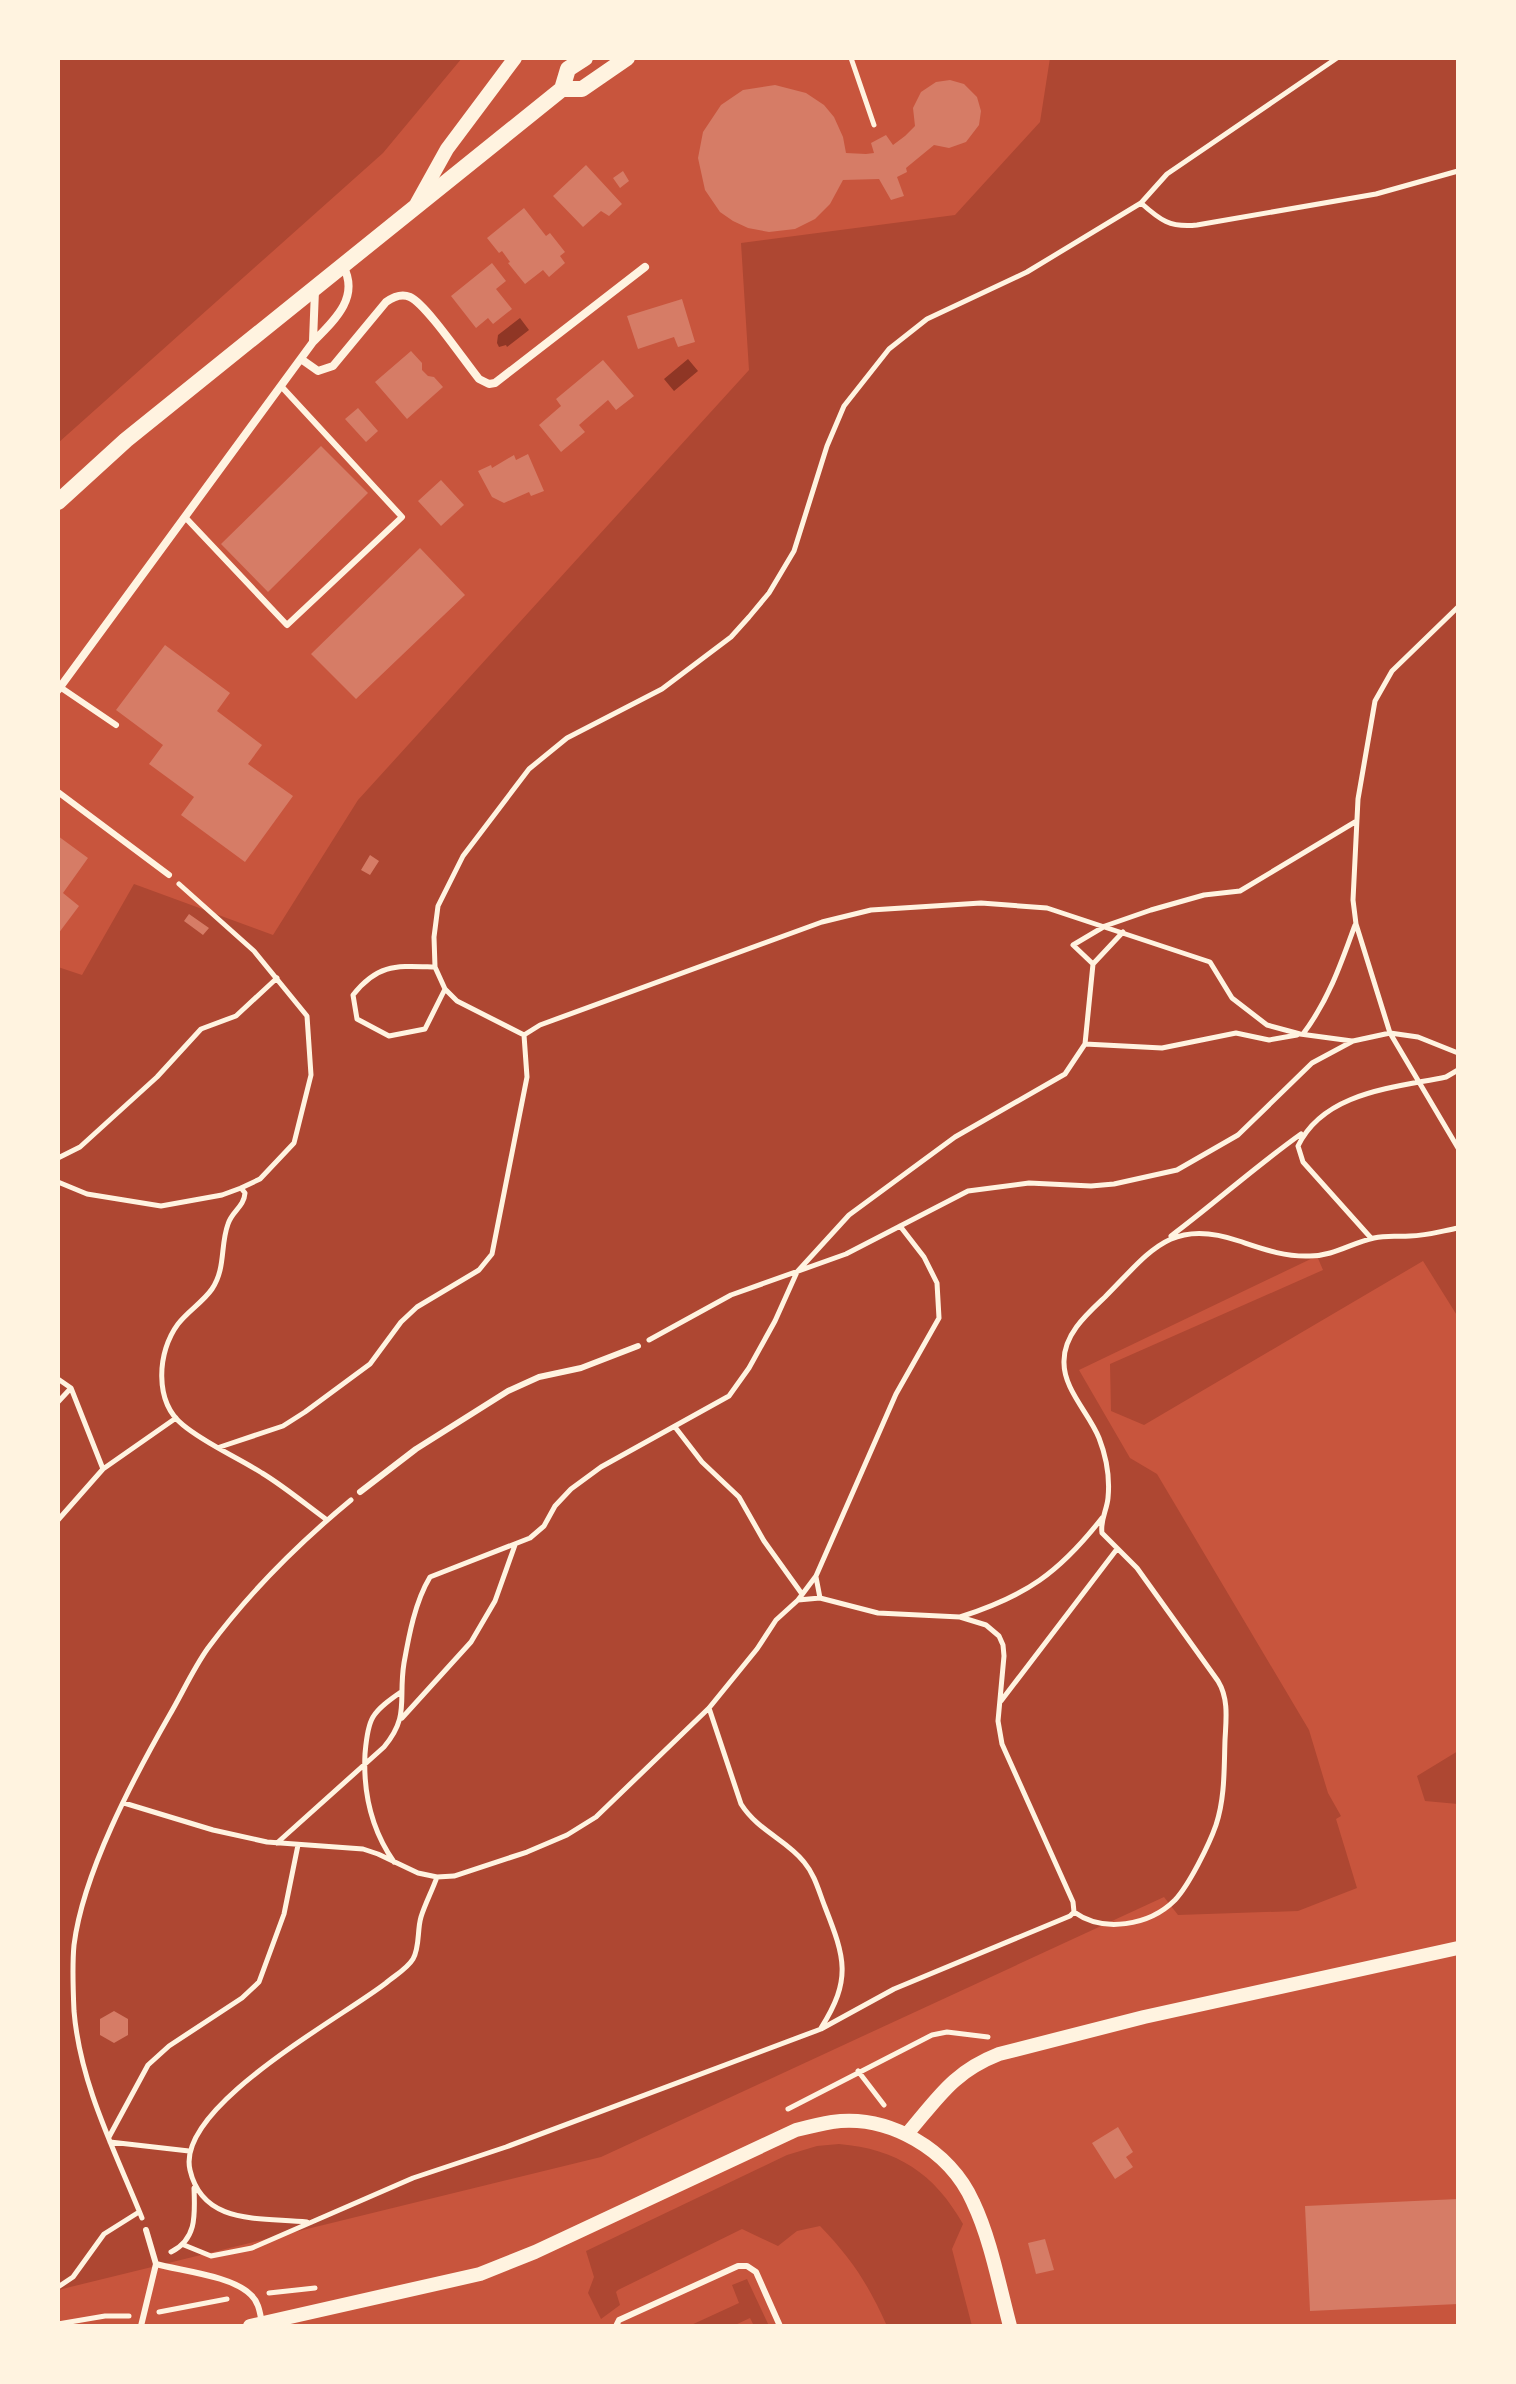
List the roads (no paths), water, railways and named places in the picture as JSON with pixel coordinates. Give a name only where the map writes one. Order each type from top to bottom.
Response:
[{"type":"main road","points":[[58,502],[126,440],[562,89],[568,69],[585,58]]},
{"type":"main road","points":[[562,89],[582,89],[627,58]]},
{"type":"street","points":[[413,211],[447,149],[515,58]]},
{"type":"street","points":[[59,688],[313,342],[334,320],[349,291],[350,279],[343,266]]},
{"type":"street","points":[[301,359],[318,371],[333,366],[386,302],[405,295],[423,309],[479,379],[489,384],[495,383],[645,267]]},
{"type":"street","points":[[313,342],[315,287]]},
{"type":"street","points":[[907,2134],[958,2075],[999,2054],[1144,2017],[1458,1948]]},
{"type":"street","points":[[256,2325],[480,2274],[547,2247],[796,2130],[834,2122],[861,2122],[886,2126],[907,2134],[932,2150],[960,2178],[981,2220],[1010,2326]]},
{"type":"lane","points":[[185,517],[287,625],[402,517],[281,386]]},
{"type":"lane","points":[[59,688],[116,725]]},
{"type":"lane","points":[[58,792],[169,875]]},
{"type":"lane","points":[[360,1492],[416,1449],[508,1391],[539,1377],[581,1368],[638,1346]]},
{"type":"lane","points":[[141,2326],[156,2262],[146,2230]]},
{"type":"lane","points":[[156,2262],[235,2284],[251,2294],[257,2303],[256,2325]]},
{"type":"lane","points":[[616,2326],[619,2320],[738,2266],[747,2266],[756,2272],[780,2326]]}]
